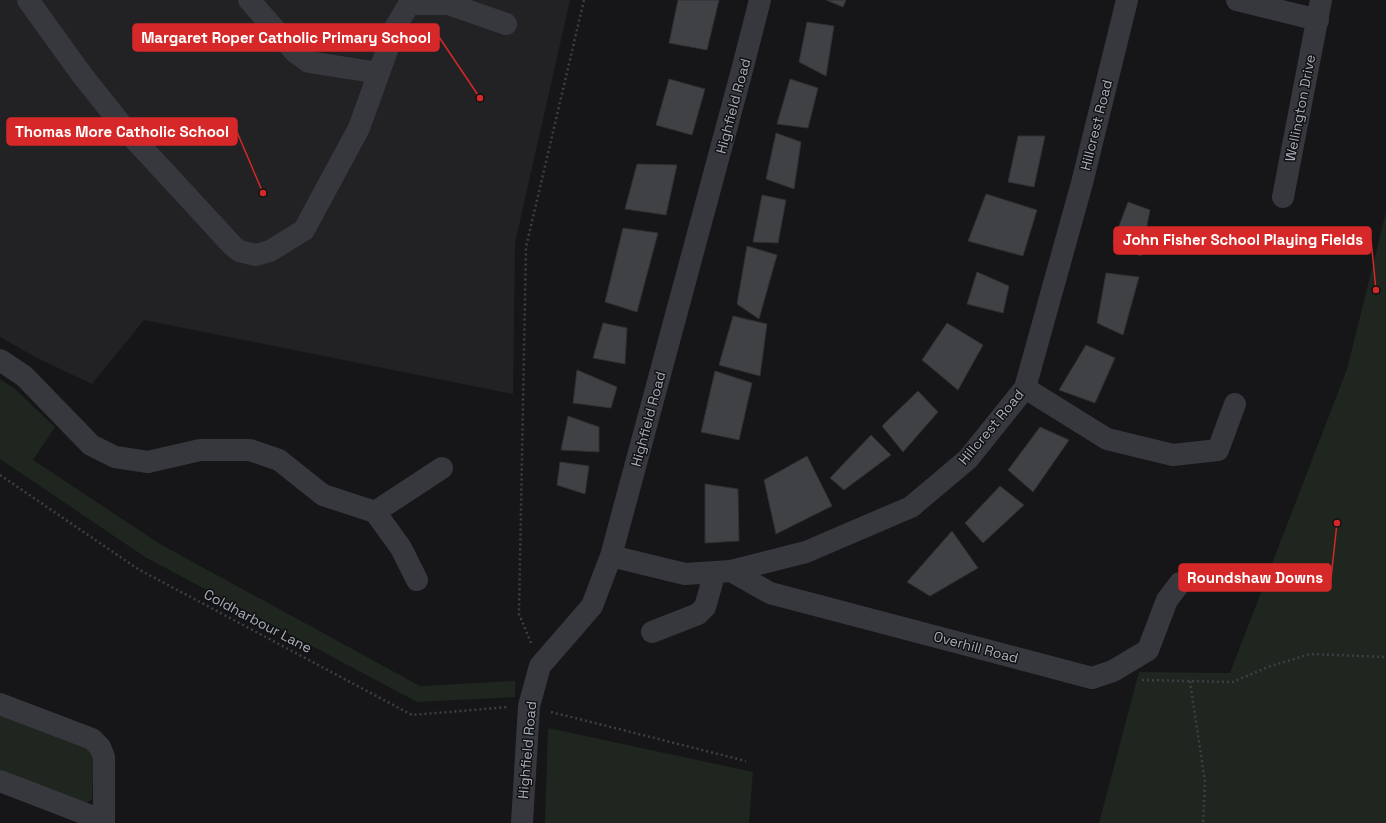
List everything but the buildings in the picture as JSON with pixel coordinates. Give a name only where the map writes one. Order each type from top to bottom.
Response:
[{"type":"street","points":[[28,0],[82,75],[125,130],[232,245],[239,251],[256,255],[270,251],[304,230],[359,128],[395,28],[409,4],[449,4],[506,24]]},
{"type":"street","points":[[249,0],[295,52],[309,62],[379,73]]},
{"type":"street","name":"Highfield Road","points":[[522,823],[529,706],[540,666],[592,606],[611,556],[760,0]]},
{"type":"street","name":"Hillcrest Road","points":[[611,556],[685,574],[723,572],[806,552],[912,507],[968,459],[1025,388],[1082,183],[1127,0]]},
{"type":"street","name":"Wellington Drive","points":[[1237,0],[1319,10],[1283,197]]},
{"type":"street","points":[[0,360],[24,376],[92,445],[115,457],[148,462],[200,450],[250,450],[279,460],[324,495],[375,512],[402,548],[416,580]]},
{"type":"street","points":[[1025,388],[1107,439],[1173,455],[1218,450],[1235,404]]},
{"type":"street","points":[[375,512],[442,468]]},
{"type":"street","points":[[652,632],[698,614],[705,607],[723,572]]},
{"type":"street","name":"Overhill Road","points":[[723,572],[770,593],[1092,678],[1113,671],[1148,650],[1166,600],[1180,583]]},
{"type":"street","points":[[0,704],[92,738],[100,747],[104,757],[104,822],[0,781]]},
{"type":"path","points":[[540,666],[519,614],[526,247],[584,0]]},
{"type":"path","name":"Coldharbour Lane","points":[[0,475],[138,569],[412,715],[529,706],[746,761]]},
{"type":"path","points":[[1113,671],[1137,680],[1233,682],[1268,667],[1310,654],[1386,656]]},
{"type":"path","points":[[1190,681],[1205,782],[1203,823]]},
{"type":"shaded area","points":[[0,0],[570,0],[515,243],[513,394],[144,320],[92,384],[35,357],[0,337]]},
{"type":"shaded area","points":[[1386,212],[1386,823],[1099,823],[1139,672],[1230,673],[1347,369]]},
{"type":"shaded area","points":[[0,379],[15,389],[55,427],[33,460],[160,544],[420,686],[515,681],[515,697],[417,702],[145,557],[0,459]]},
{"type":"shaded area","points":[[0,711],[84,744],[94,755],[92,799],[86,804],[0,770]]},
{"type":"shaded area","points":[[548,728],[753,772],[749,823],[545,823]]},
{"type":"place","name":"Margaret Roper Catholic Primary School","points":[[480,98]]},
{"type":"place","name":"Thomas More Catholic School","points":[[263,193]]},
{"type":"place","name":"John Fisher School Playing Fields","points":[[1376,290]]},
{"type":"place","name":"Roundshaw Downs","points":[[1337,523]]}]
